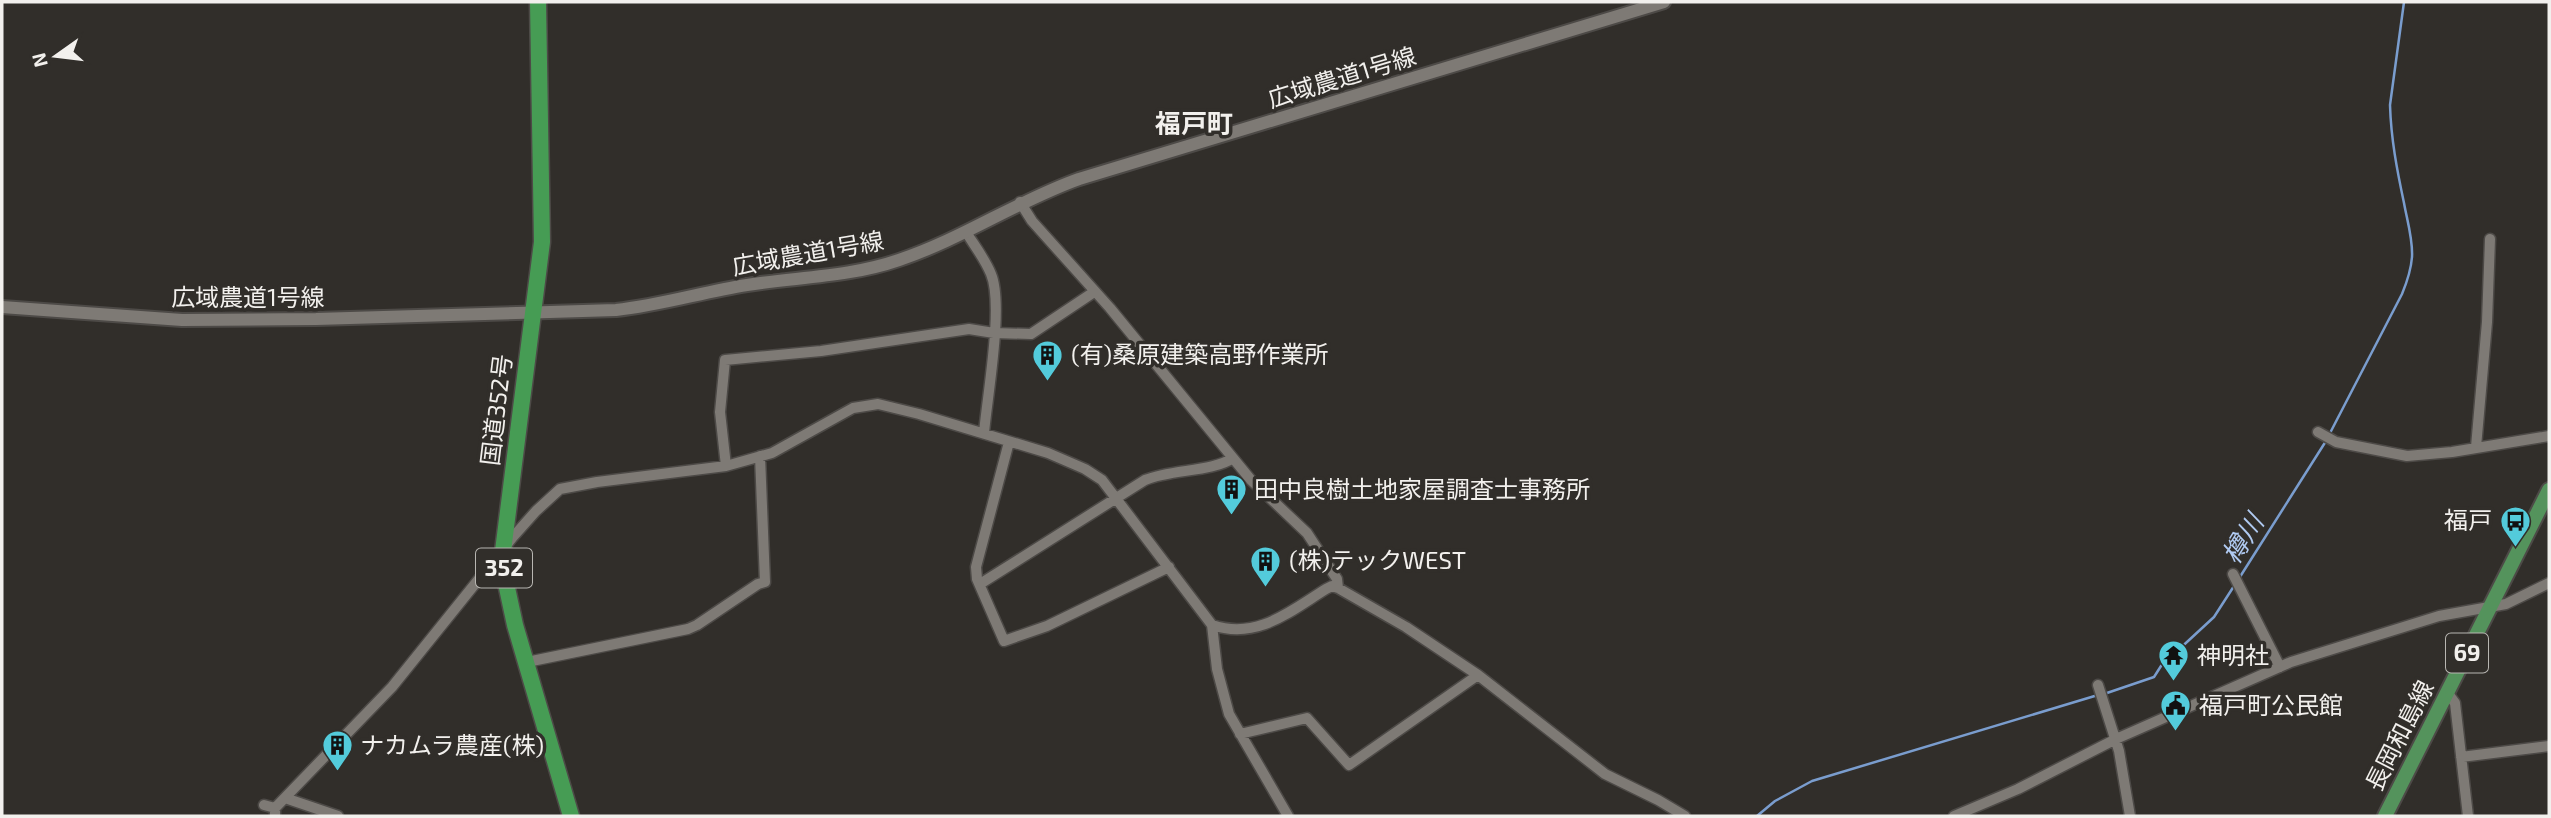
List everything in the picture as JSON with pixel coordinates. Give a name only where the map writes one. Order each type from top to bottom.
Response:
[{"type":"highway","name":"国道352号","points":[[538,2],[543,215],[503,551],[508,594],[571,816]]},
{"type":"main road","name":"長岡和島線","points":[[2385,816],[2549,489]]},
{"type":"street","name":"広域農道1号線","points":[[2,307],[182,320],[533,312],[645,307],[744,286],[858,271],[928,250],[1020,202],[1079,179],[1664,2]]},
{"type":"street","points":[[1020,202],[1032,221],[1251,480],[1307,533],[1337,579],[1338,588]]},
{"type":"street","points":[[966,232],[991,274],[995,289],[995,333],[984,433]]},
{"type":"street","points":[[2476,447],[2487,321],[2490,239]]},
{"type":"street","points":[[726,466],[720,412],[725,360],[821,351],[969,329],[1024,334],[1040,330],[1094,292]]},
{"type":"street","points":[[271,810],[392,687],[536,510],[560,489],[726,466],[786,446],[853,408],[867,405],[895,407],[1048,453],[1085,469],[1102,481],[1212,625],[1217,669],[1229,715],[1288,816]]},
{"type":"street","points":[[2321,434],[2336,442],[2407,456],[2452,452],[2549,436]]},
{"type":"street","points":[[1009,442],[976,568],[1004,641],[1047,626],[1169,567]]},
{"type":"street","points":[[527,662],[688,629],[765,582],[760,456]]},
{"type":"street","points":[[980,584],[1145,480],[1161,474],[1224,464],[1233,458]]},
{"type":"street","points":[[2234,577],[2280,667]]},
{"type":"street","points":[[1954,816],[1999,798],[2116,739],[2308,656],[2439,616],[2490,608],[2524,596],[2549,583]]},
{"type":"street","points":[[1212,625],[1229,631],[1257,628],[1332,586],[1338,588],[1406,627],[1478,675],[1605,774],[1685,816]]},
{"type":"street","points":[[1240,734],[1307,718],[1349,765],[1478,675]]},
{"type":"street","points":[[2098,685],[2116,739],[2130,816]]},
{"type":"street","points":[[2447,692],[2455,703],[2468,816]]},
{"type":"street","points":[[2461,757],[2549,746]]},
{"type":"street","points":[[285,798],[338,816]]},
{"type":"waterway","name":"樽川","points":[[2329,435],[2402,294],[2411,267],[2412,243],[2395,154],[2390,105],[2404,2]]},
{"type":"waterway","name":"樽川","points":[[2238,580],[2326,441]]},
{"type":"waterway","name":"樽川","points":[[2104,694],[2154,677],[2161,666],[2214,617],[2234,586]]},
{"type":"waterway","name":"樽川","points":[[1757,816],[1775,801],[1812,781],[2098,695]]},
{"type":"place","name":"(有)桑原建築高野作業所","points":[[1048,382]]},
{"type":"place","name":"田中良樹土地家屋調査士事務所","points":[[1231,517]]},
{"type":"place","name":"福戸","points":[[2515,548]]},
{"type":"place","name":"(株)テックWEST","points":[[1266,588]]},
{"type":"place","name":"神明社","points":[[2174,683]]},
{"type":"place","name":"福戸町公民館","points":[[2176,733]]},
{"type":"place","name":"ナカムラ農産(株)","points":[[337,773]]},
{"type":"district","name":"福戸町","points":[[1194,124]]}]
